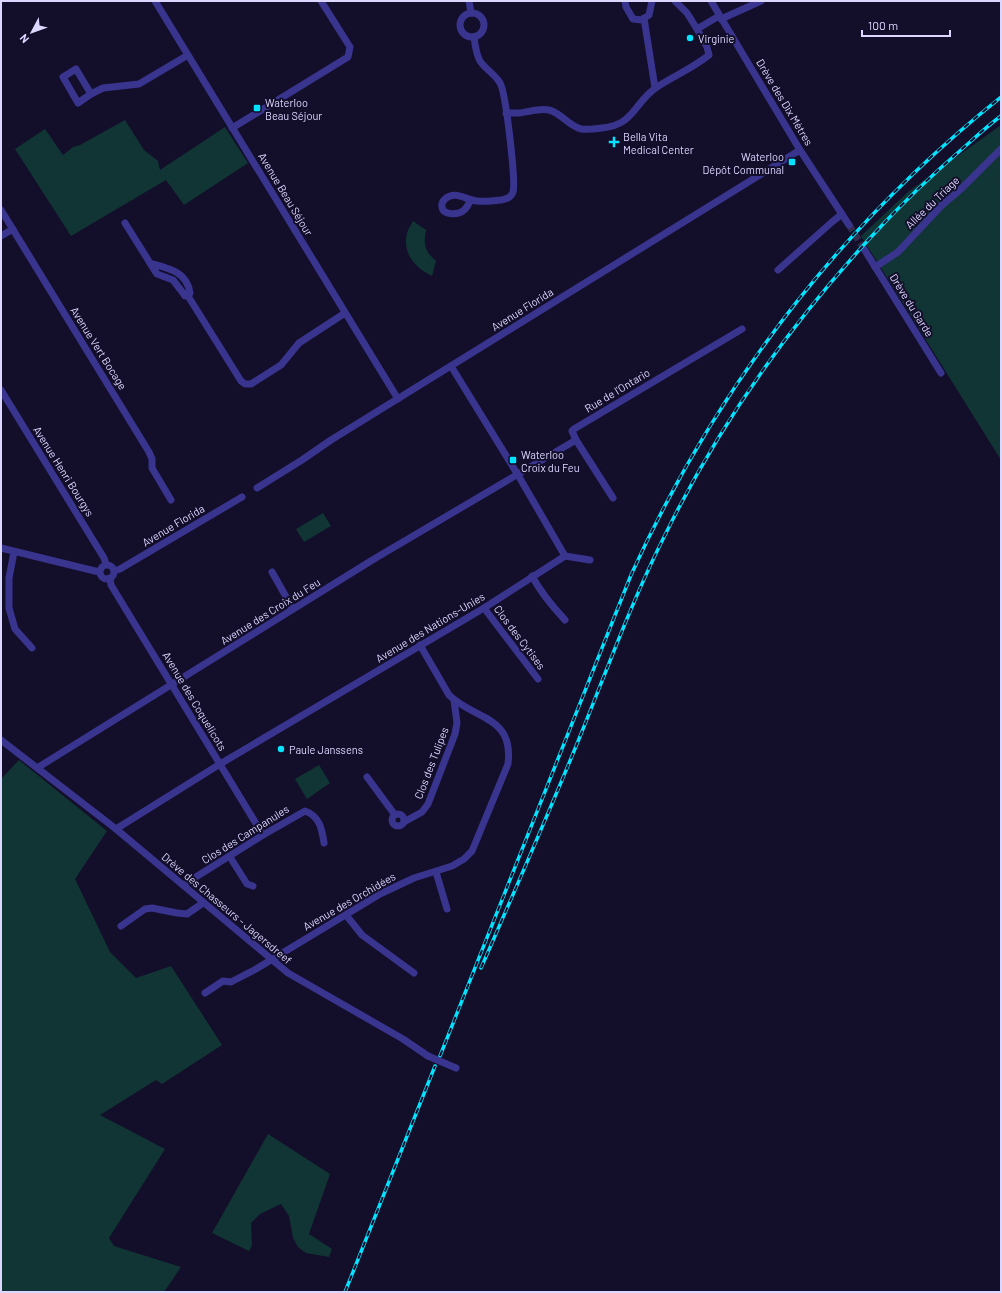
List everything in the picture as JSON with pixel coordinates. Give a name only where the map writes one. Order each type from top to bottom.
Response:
[{"type":"street","name":"Avenue Beau Séjour","points":[[155,1],[398,399]]},
{"type":"street","points":[[232,128],[348,57],[350,47],[321,1]]},
{"type":"street","points":[[469,1],[471,13]]},
{"type":"street","points":[[625,1],[626,7],[633,19],[642,20],[648,15],[652,1]]},
{"type":"street","points":[[506,113],[550,110],[580,129],[610,128],[628,119],[655,88],[700,62],[709,55],[707,47],[687,14],[675,1]]},
{"type":"street","name":"Drève des Dix Mètres","points":[[711,1],[800,150],[842,214]]},
{"type":"street","points":[[696,29],[720,17],[761,1]]},
{"type":"street","points":[[471,13],[478,14],[482,18],[484,24],[480,35],[474,37],[465,34],[460,26],[463,17],[471,13]]},
{"type":"street","points":[[644,18],[655,88]]},
{"type":"street","points":[[471,200],[486,202],[506,199],[512,194],[514,181],[501,85],[478,57],[474,37]]},
{"type":"street","points":[[91,94],[76,69],[63,77],[78,103],[103,88],[139,84],[188,55]]},
{"type":"street","name":"Allée du Triage","points":[[875,267],[904,246],[941,206],[962,188],[1001,149]]},
{"type":"street","name":"Avenue Florida","points":[[257,488],[331,440],[800,150]]},
{"type":"street","name":"Avenue Vert Bocage","points":[[1,210],[149,452],[152,458],[152,468],[171,500]]},
{"type":"street","points":[[778,270],[842,214],[849,225]]},
{"type":"street","points":[[125,223],[157,274],[173,280],[182,293],[188,296],[241,381],[246,384],[251,384],[281,365],[298,343],[345,313]]},
{"type":"street","points":[[1,236],[12,229]]},
{"type":"street","name":"Drève du Garde","points":[[864,249],[941,373]]},
{"type":"street","points":[[150,263],[177,272],[190,288],[190,293],[188,296]]},
{"type":"street","points":[[173,280],[177,272]]},
{"type":"street","name":"Rue de l'Ontario","points":[[576,440],[572,433],[574,428],[742,329]]},
{"type":"street","points":[[451,366],[518,475],[565,556],[590,560]]},
{"type":"street","name":"Avenue Henri Bourgys","points":[[1,390],[104,558],[106,564]]},
{"type":"street","points":[[518,475],[576,440],[613,498]]},
{"type":"street","name":"Avenue des Croix du Feu","points":[[37,768],[374,559],[518,475]]},
{"type":"street","name":"Avenue Florida","points":[[114,571],[120,569],[242,497]]},
{"type":"street","points":[[1,548],[99,572],[103,578],[110,578],[114,574],[114,571],[110,565],[106,564],[102,566],[99,572]]},
{"type":"street","points":[[14,552],[9,578],[9,608],[15,629],[32,648]]},
{"type":"street","name":"Avenue des Nations-Unies","points":[[116,829],[220,764],[484,608],[565,556]]},
{"type":"street","points":[[272,572],[293,609]]},
{"type":"street","points":[[532,576],[548,602],[565,620]]},
{"type":"street","name":"Avenue des Coquelicots","points":[[110,578],[111,585],[171,686],[263,835]]},
{"type":"street","name":"Clos des Cytises","points":[[484,608],[538,679]]},
{"type":"street","name":"Avenue des Orchidées","points":[[205,993],[223,981],[231,982],[272,959],[398,884],[452,866],[464,859],[472,851],[508,764],[510,754],[506,736],[499,727],[490,720],[454,700],[449,695],[420,646]]},
{"type":"street","name":"Clos des Tulipes","points":[[367,778],[395,815],[398,814],[402,816],[404,822],[422,812],[428,804],[455,734],[457,722],[454,700]]},
{"type":"street","name":"Clos des Tulipes","points":[[457,722],[462,714],[469,709]]},
{"type":"street","name":"Drève des Chasseurs - Jagersdreef","points":[[1,740],[116,829],[203,903],[288,972],[403,1039],[428,1056],[456,1068]]},
{"type":"street","name":"Clos des Campanules","points":[[183,885],[263,835],[305,811],[317,819],[321,826],[324,843]]},
{"type":"street","points":[[230,857],[247,884],[253,886]]},
{"type":"street","points":[[436,872],[447,910]]},
{"type":"street","points":[[121,926],[145,909],[152,908],[187,914],[203,903]]},
{"type":"street","points":[[346,915],[362,935],[414,973]]},
{"type":"green space","points":[[125,120],[144,150],[158,161],[160,170],[225,127],[248,163],[184,205],[166,180],[71,236],[15,149],[45,129],[63,155],[73,147],[80,145]]},
{"type":"green space","points":[[1001,125],[1001,460],[861,236],[909,191]]},
{"type":"green space","points":[[413,221],[426,230],[425,244],[427,251],[436,261],[432,276],[420,269],[408,253],[406,247],[407,233]]},
{"type":"green space","points":[[323,513],[331,526],[304,542],[296,529]]},
{"type":"green space","points":[[19,760],[107,831],[75,879],[110,952],[136,978],[171,966],[222,1045],[162,1084],[156,1080],[100,1115],[165,1149],[109,1238],[114,1246],[181,1267],[164,1292],[1,1292],[1,779]]},
{"type":"green space","points":[[319,765],[330,783],[307,799],[295,779]]},
{"type":"green space","points":[[268,1134],[330,1174],[309,1234],[332,1249],[329,1257],[306,1253],[298,1247],[293,1238],[289,1216],[281,1204],[260,1214],[251,1223],[252,1245],[249,1251],[212,1233]]},
{"type":"tunnel","points":[[849,225],[864,249]]},
{"type":"railway","points":[[440,1056],[631,575],[665,506],[702,439],[743,375],[787,314],[835,256],[887,200],[942,147],[1001,97]]},
{"type":"railway","points":[[481,968],[557,793],[643,582],[666,533],[709,453],[733,415],[784,341],[841,271],[883,224],[919,188],[1001,116]]},
{"type":"railway","points":[[345,1292],[435,1066]]},
{"type":"place","name":"Virginie","points":[[690,38]]},
{"type":"place","name":"Waterloo Beau Séjour","points":[[257,108]]},
{"type":"place","name":"Bella Vita Medical Center","points":[[614,142]]},
{"type":"place","name":"Waterloo Dépôt Communal","points":[[792,162]]},
{"type":"place","name":"Waterloo Croix du Feu","points":[[513,460]]},
{"type":"place","name":"Paule Janssens","points":[[281,749]]}]
